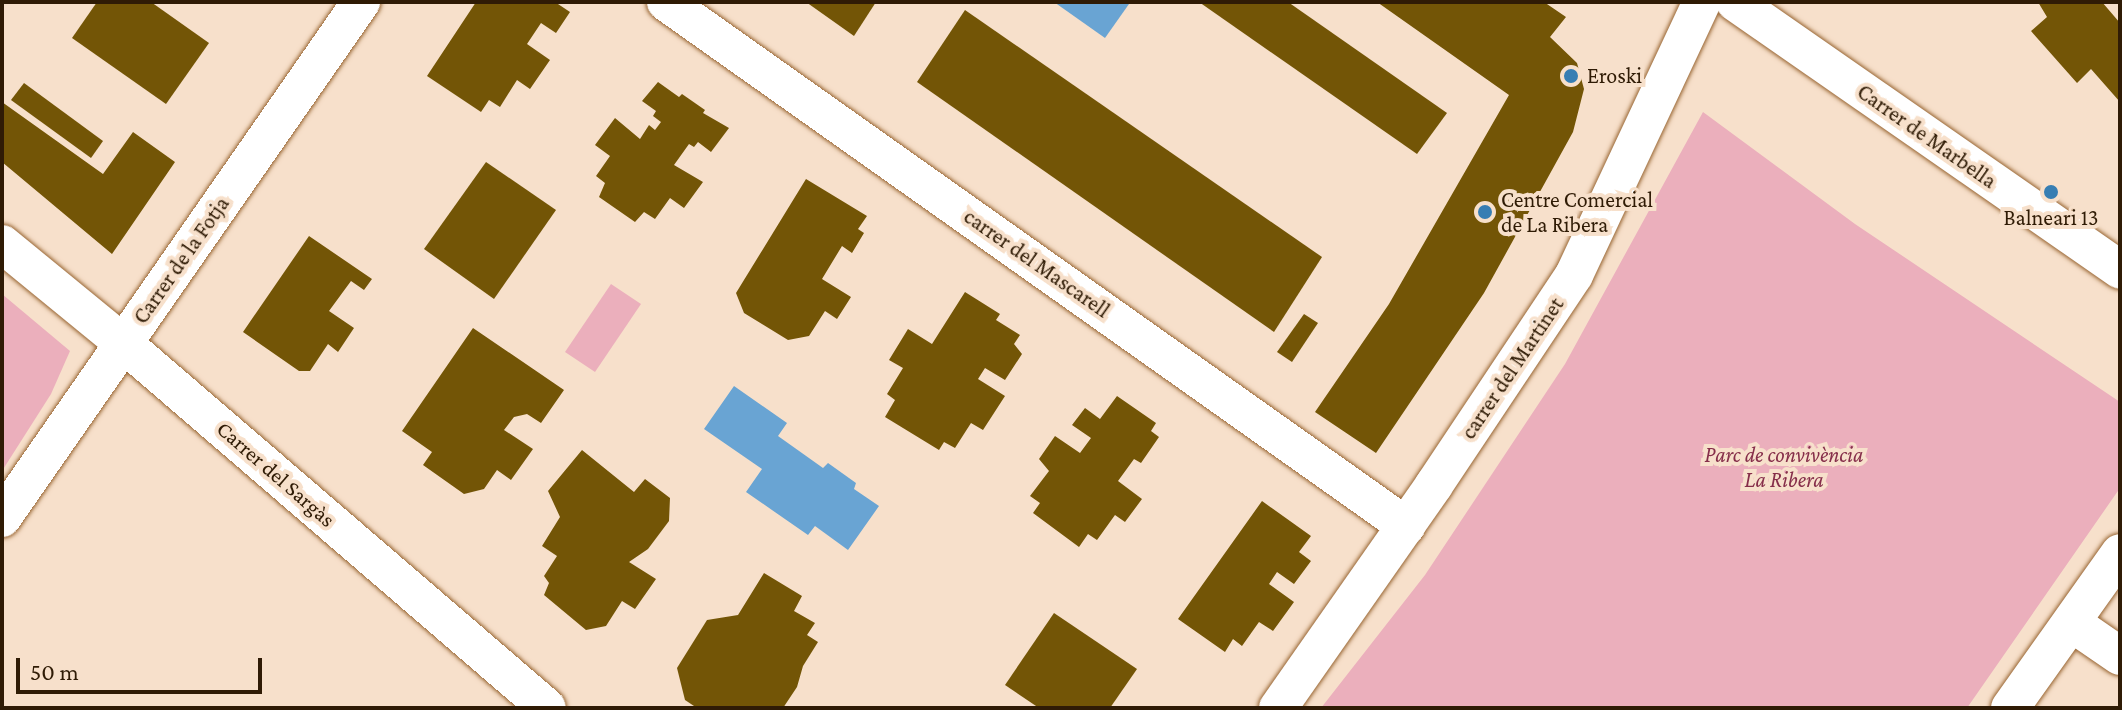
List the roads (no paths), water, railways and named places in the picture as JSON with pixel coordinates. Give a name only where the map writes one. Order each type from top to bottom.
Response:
[{"type":"street","name":"Carrer de la Fotja","points":[[2,518],[361,2]]},
{"type":"street","name":"carrer del Mascarell","points":[[666,2],[1406,526]]},
{"type":"street","name":"carrer del Martinet","points":[[1278,708],[1406,526],[1574,275],[1702,2]]},
{"type":"street","name":"Carrer de Marbella","points":[[1735,2],[2120,270]]},
{"type":"street","name":"Carrer del Sargàs","points":[[2,244],[123,343],[547,708]]},
{"type":"street","points":[[2010,708],[2120,553]]},
{"type":"street","points":[[2072,623],[2120,656]]},
{"type":"water","points":[[1054,2],[1125,2],[1129,4],[1105,38]]},
{"type":"water","points":[[734,386],[787,423],[778,436],[823,468],[828,463],[856,483],[854,489],[879,506],[848,550],[815,526],[808,535],[746,492],[762,469],[704,429]]},
{"type":"place","name":"Eroski","points":[[1571,76]]},
{"type":"place","name":"Balneari 13","points":[[2051,192]]},
{"type":"place","name":"Centre Comercial de La Ribera","points":[[1485,212]]},
{"type":"park label","name":"Parc de convivència La Ribera","points":[[1784,466]]}]
